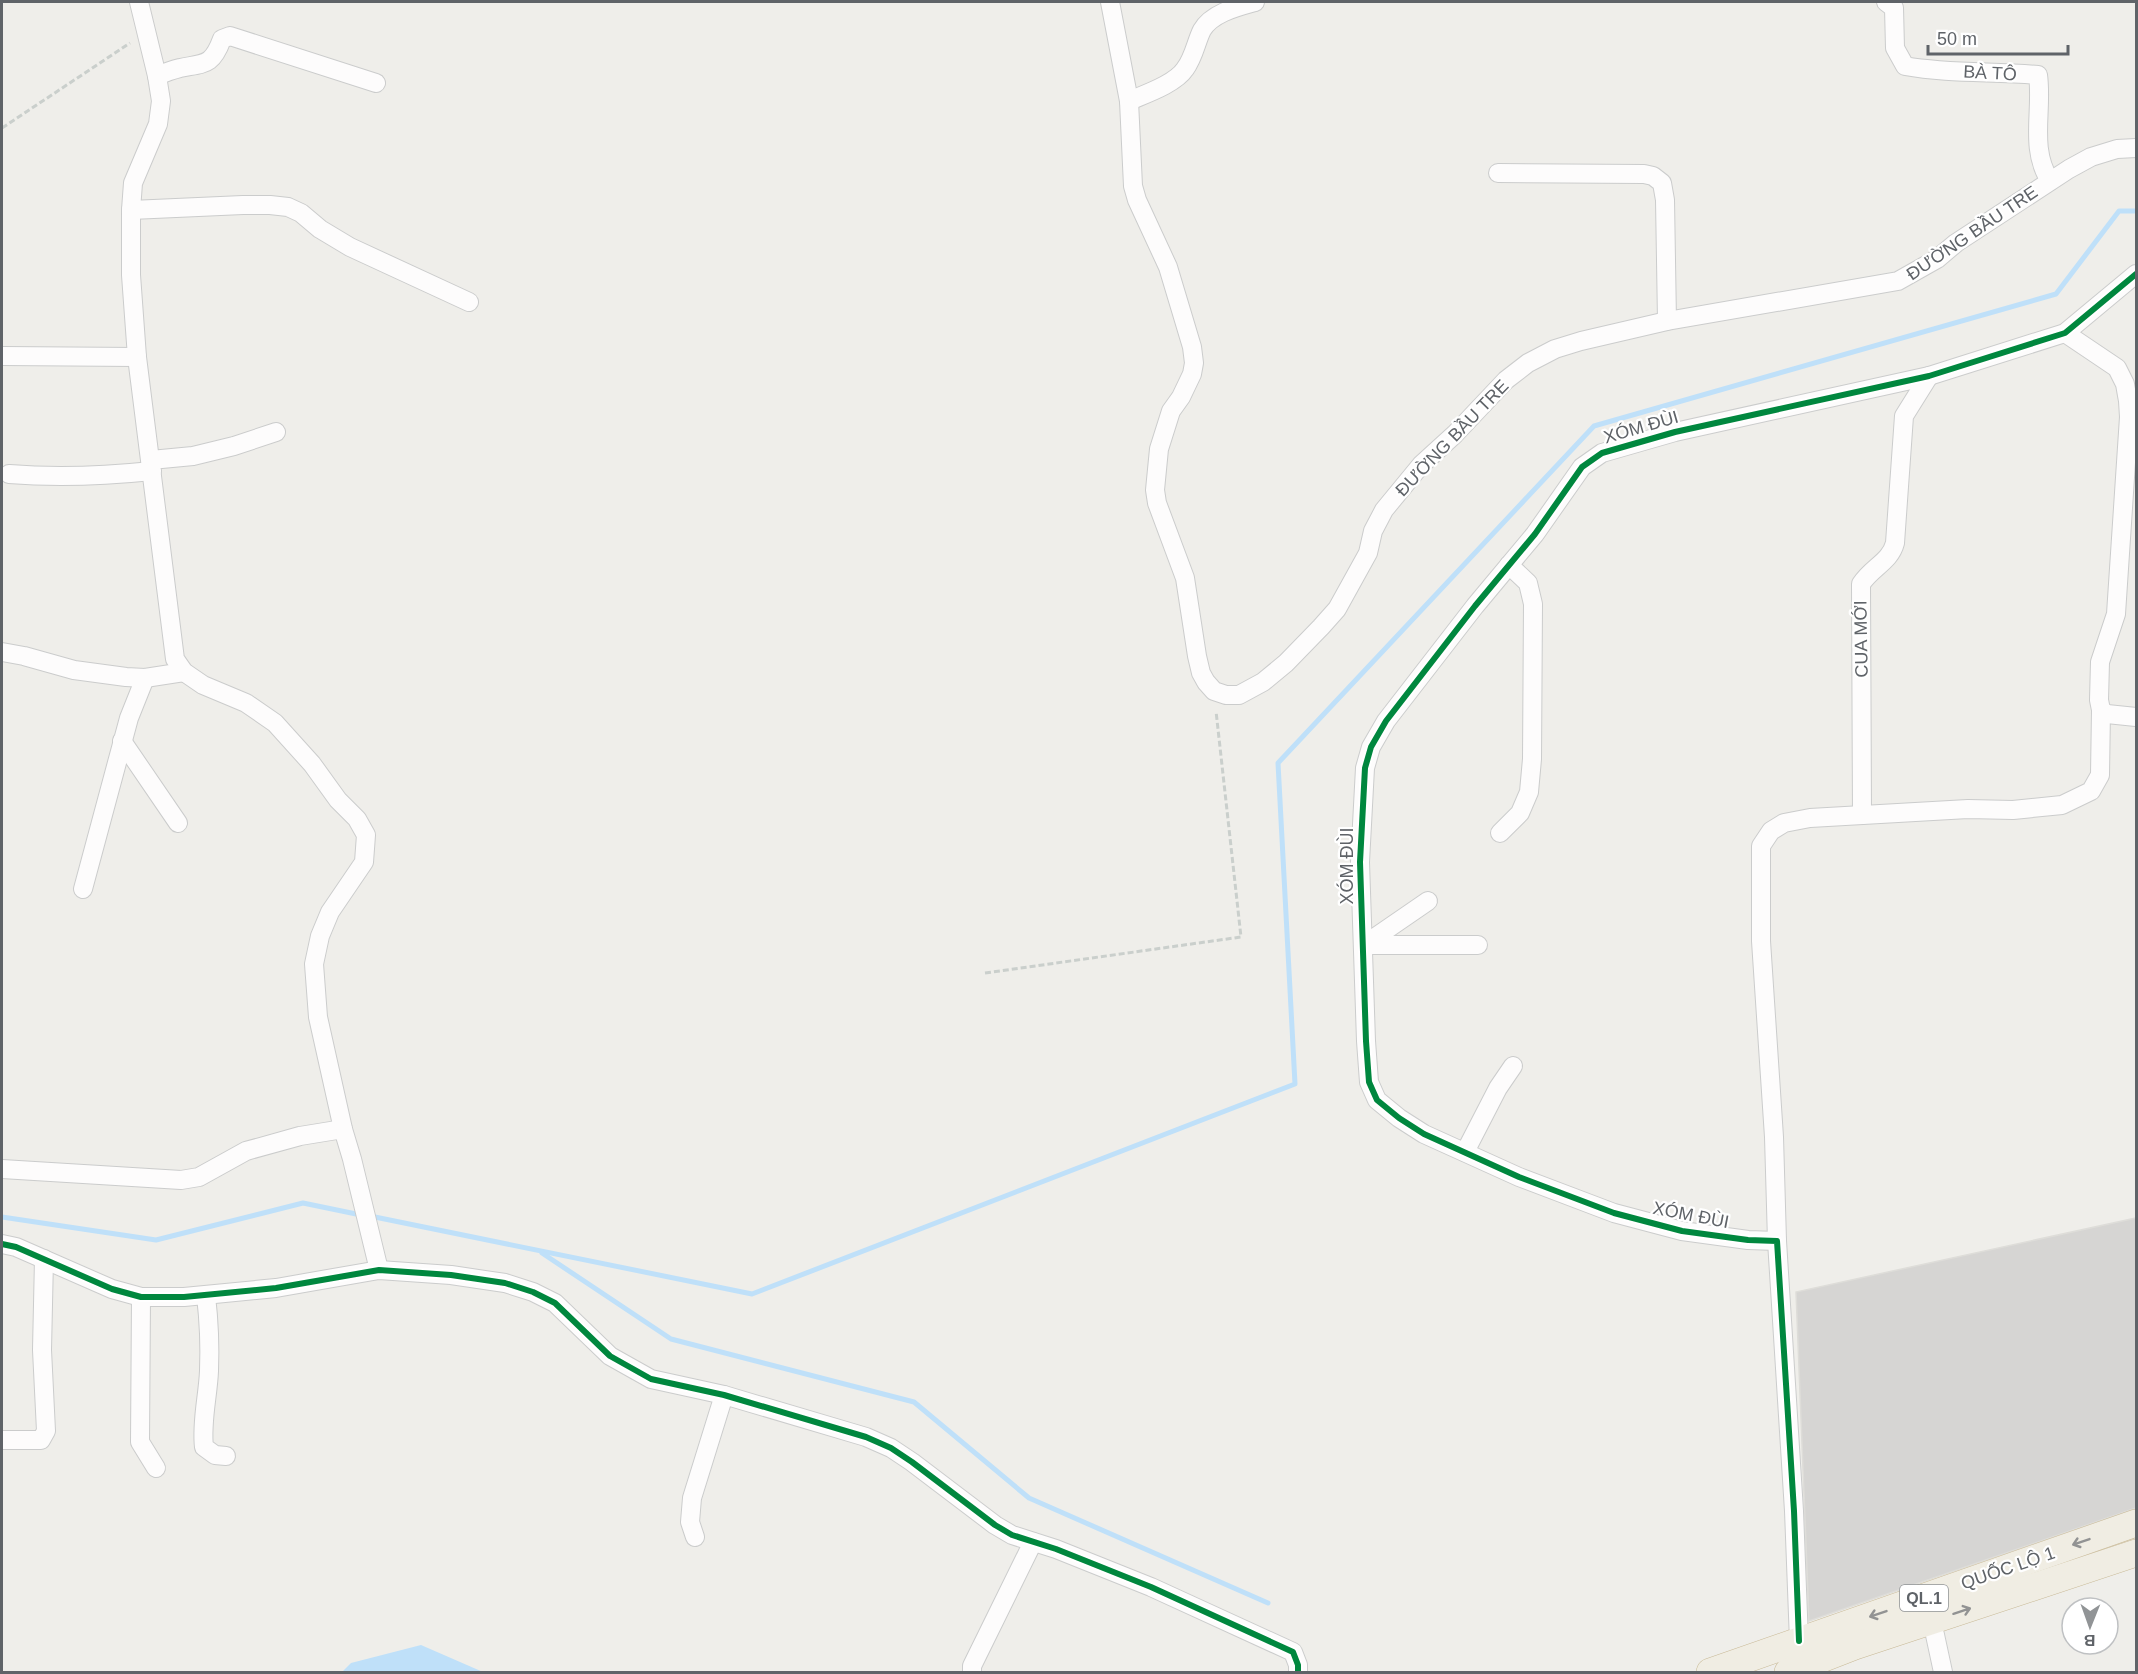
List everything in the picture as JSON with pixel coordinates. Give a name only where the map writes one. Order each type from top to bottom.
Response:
[{"type":"highway","name":"QUỐC LỘ 1","points":[[1710,1672],[2136,1523]]},
{"type":"highway","name":"QUỐC LỘ 1","points":[[1788,1672],[1855,1646],[2136,1553]]},
{"type":"street","points":[[139,2],[157,76],[160,101],[158,124],[133,183],[131,275],[137,357],[175,659],[184,672],[202,685],[246,703],[275,723],[312,764],[338,800],[357,819],[366,836],[364,862],[330,912],[320,936],[314,964],[318,1017],[343,1129],[362,1196],[379,1270]]},
{"type":"street","points":[[1110,2],[1129,101],[1133,186],[1176,289],[1192,347],[1194,363],[1187,385],[1171,411],[1164,429],[1156,465],[1155,489],[1157,503],[1185,578],[1197,656],[1206,682],[1214,691]]},
{"type":"street","points":[[1129,101],[1160,87],[1184,71],[1209,21],[1227,11],[1255,2]]},
{"type":"street","name":"BÀ TÔ","points":[[1886,2],[1894,8],[1895,48],[1905,66],[1929,70],[2038,75],[2040,90],[2039,152],[2043,169],[2050,181]]},
{"type":"street","points":[[157,76],[178,68],[208,63],[216,55],[222,39],[230,36],[376,82]]},
{"type":"street","name":"ĐƯỜNG BẦU TRE","points":[[1214,691],[1226,695],[1239,695],[1263,682],[1286,663],[1321,627],[1337,609],[1368,554],[1373,531],[1384,510],[1421,465],[1455,434],[1506,380],[1528,363],[1554,349],[1667,321],[1898,281],[1936,259],[1956,243],[2050,181],[2091,157],[2117,149],[2136,148]]},
{"type":"street","points":[[1498,173],[1612,173],[1653,176],[1662,183],[1665,200],[1667,321]]},
{"type":"street","points":[[131,210],[243,205],[288,207],[301,213],[320,229],[350,247],[469,302]]},
{"type":"street","name":"XÓM ĐÙI","points":[[1777,1241],[1748,1240],[1682,1231],[1614,1213],[1519,1177],[1424,1134],[1377,1100],[1369,1082],[1365,1030],[1360,862],[1365,768],[1371,747],[1386,721],[1475,606],[1535,534],[1582,467],[1602,453],[1675,432],[1929,375],[2065,333],[2136,274]]},
{"type":"street","points":[[1798,1641],[1794,1511],[1761,941],[1761,846],[1771,831],[1784,823],[1810,818],[1968,809],[2013,810],[2062,805],[2091,791],[2100,775],[2100,662],[2116,614],[2129,417],[2125,384],[2117,368],[2065,333]]},
{"type":"street","points":[[2,356],[137,357]]},
{"type":"street","name":"CUA MỚI","points":[[1862,815],[1861,584],[1867,575],[1892,555],[1895,543],[1904,416],[1929,375]]},
{"type":"street","points":[[9,474],[81,477],[193,456],[276,432]]},
{"type":"street","points":[[1500,833],[1520,813],[1525,803],[1529,792],[1532,759],[1533,604],[1528,583],[1509,565]]},
{"type":"street","points":[[2,652],[74,670],[145,678],[184,672]]},
{"type":"street","points":[[83,889],[122,741],[145,678]]},
{"type":"street","points":[[2101,710],[2107,714],[2136,717]]},
{"type":"street","points":[[122,741],[178,823]]},
{"type":"street","points":[[1364,945],[1428,901]]},
{"type":"street","points":[[1364,945],[1478,945]]},
{"type":"street","points":[[1466,1152],[1498,1088],[1514,1066]]},
{"type":"street","points":[[2,1169],[181,1180],[199,1177],[246,1151],[300,1136],[343,1129]]},
{"type":"street","points":[[2,1244],[44,1259],[112,1289],[141,1297],[206,1296],[276,1288],[379,1270],[472,1278],[505,1283],[533,1292],[555,1303],[610,1356],[632,1370],[651,1379],[724,1395],[866,1437],[891,1448],[1012,1535],[1056,1549],[1151,1587],[1293,1652],[1298,1672]]},
{"type":"street","points":[[2,1440],[41,1440],[46,1431],[42,1350],[44,1259]]},
{"type":"street","points":[[206,1296],[210,1339],[204,1447],[215,1455],[226,1456]]},
{"type":"street","points":[[141,1297],[140,1442],[156,1468]]},
{"type":"street","points":[[695,1537],[690,1522],[692,1498],[724,1395]]},
{"type":"street","points":[[972,1672],[972,1666],[1033,1542]]},
{"type":"street","points":[[1932,1621],[1942,1672]]},
{"type":"path","points":[[2,128],[147,32]]},
{"type":"path","points":[[986,973],[1241,937],[1214,691]]},
{"type":"water","points":[[421,1645],[483,1672],[342,1672],[351,1663]]},
{"type":"building","points":[[2136,1218],[2136,1508],[1809,1621],[1796,1292]]},
{"type":"waterway","points":[[370,1216],[752,1294],[1295,1084],[1278,763],[1594,426],[2056,294],[2119,211],[2136,211]]},
{"type":"waterway","points":[[2,1217],[156,1240],[303,1203],[361,1215]]},
{"type":"waterway","points":[[542,1253],[671,1339],[914,1402],[1029,1498],[1268,1603]]},
{"type":"cycle path","points":[[1799,1641],[1794,1511],[1777,1241],[1748,1240],[1682,1231],[1614,1213],[1519,1177],[1424,1134],[1377,1100],[1369,1082],[1366,1041],[1360,862],[1365,768],[1371,747],[1386,721],[1475,606],[1535,534],[1582,467],[1602,453],[1675,432],[1929,376],[2065,333],[2136,274]]},
{"type":"cycle path","points":[[2,1244],[16,1247],[112,1289],[141,1297],[184,1297],[276,1288],[379,1270],[451,1275],[505,1283],[533,1292],[555,1303],[610,1356],[651,1379],[724,1395],[866,1437],[891,1448],[995,1525],[1012,1535],[1056,1549],[1151,1587],[1293,1652],[1298,1672]]}]
